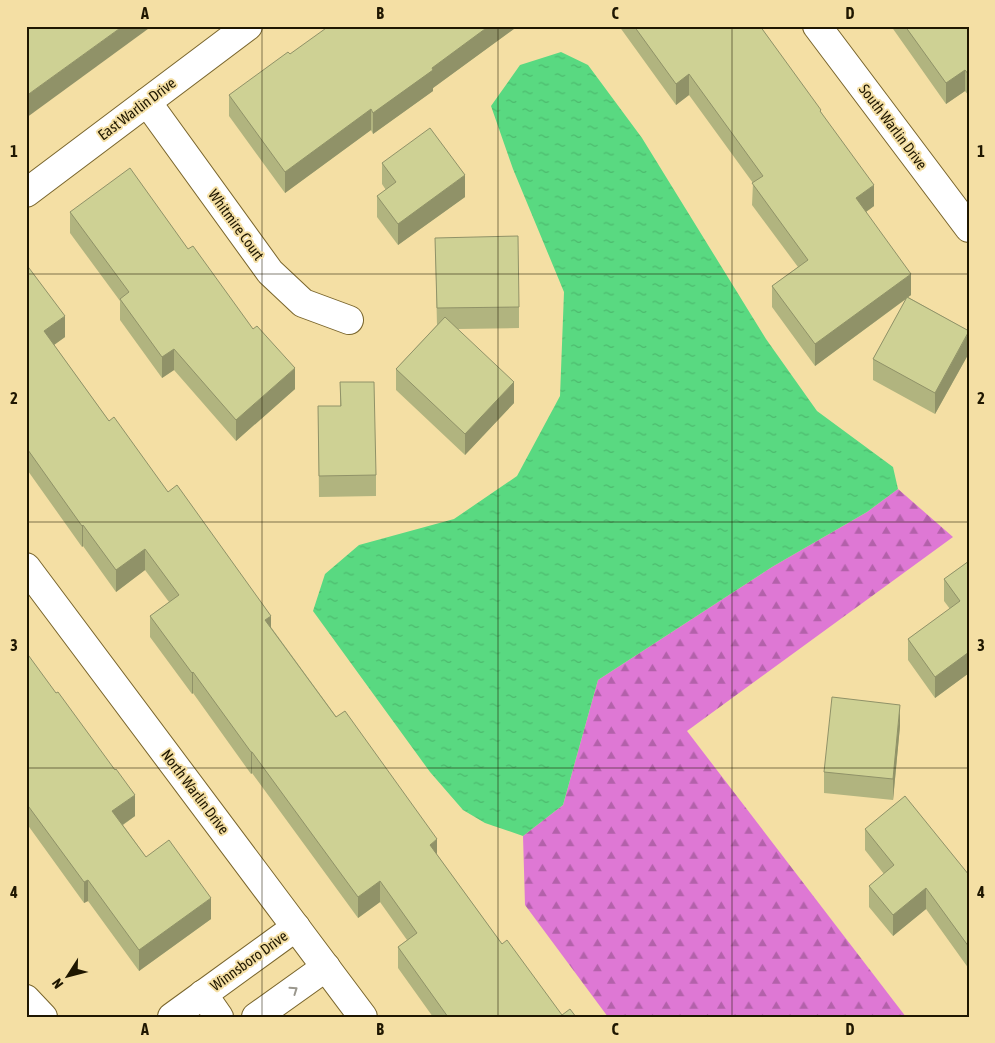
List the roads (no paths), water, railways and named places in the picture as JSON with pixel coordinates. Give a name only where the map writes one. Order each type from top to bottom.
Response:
[{"type":"street","name":"East Warlin Drive","points":[[26,193],[248,26]]},
{"type":"street","name":"South Warlin Drive","points":[[817,26],[969,228]]},
{"type":"street","name":"Whitmire Court","points":[[147,102],[270,272],[303,303],[349,320]]},
{"type":"street","name":"North Warlin Drive","points":[[26,567],[363,1017]]},
{"type":"street","name":"Winnsboro Drive","points":[[172,1017],[296,927]]},
{"type":"street","points":[[256,1017],[326,967]]},
{"type":"street","name":"Winnsboro Drive","points":[[203,994],[219,1017]]},
{"type":"street","points":[[26,999],[43,1017]]},
{"type":"water","points":[[561,52],[588,65],[642,138],[766,339],[817,411],[893,467],[898,489],[867,512],[772,567],[598,680],[563,805],[523,836],[485,823],[463,810],[430,772],[313,611],[325,574],[359,545],[454,519],[517,476],[560,396],[564,292],[513,169],[491,106],[520,65]]}]
